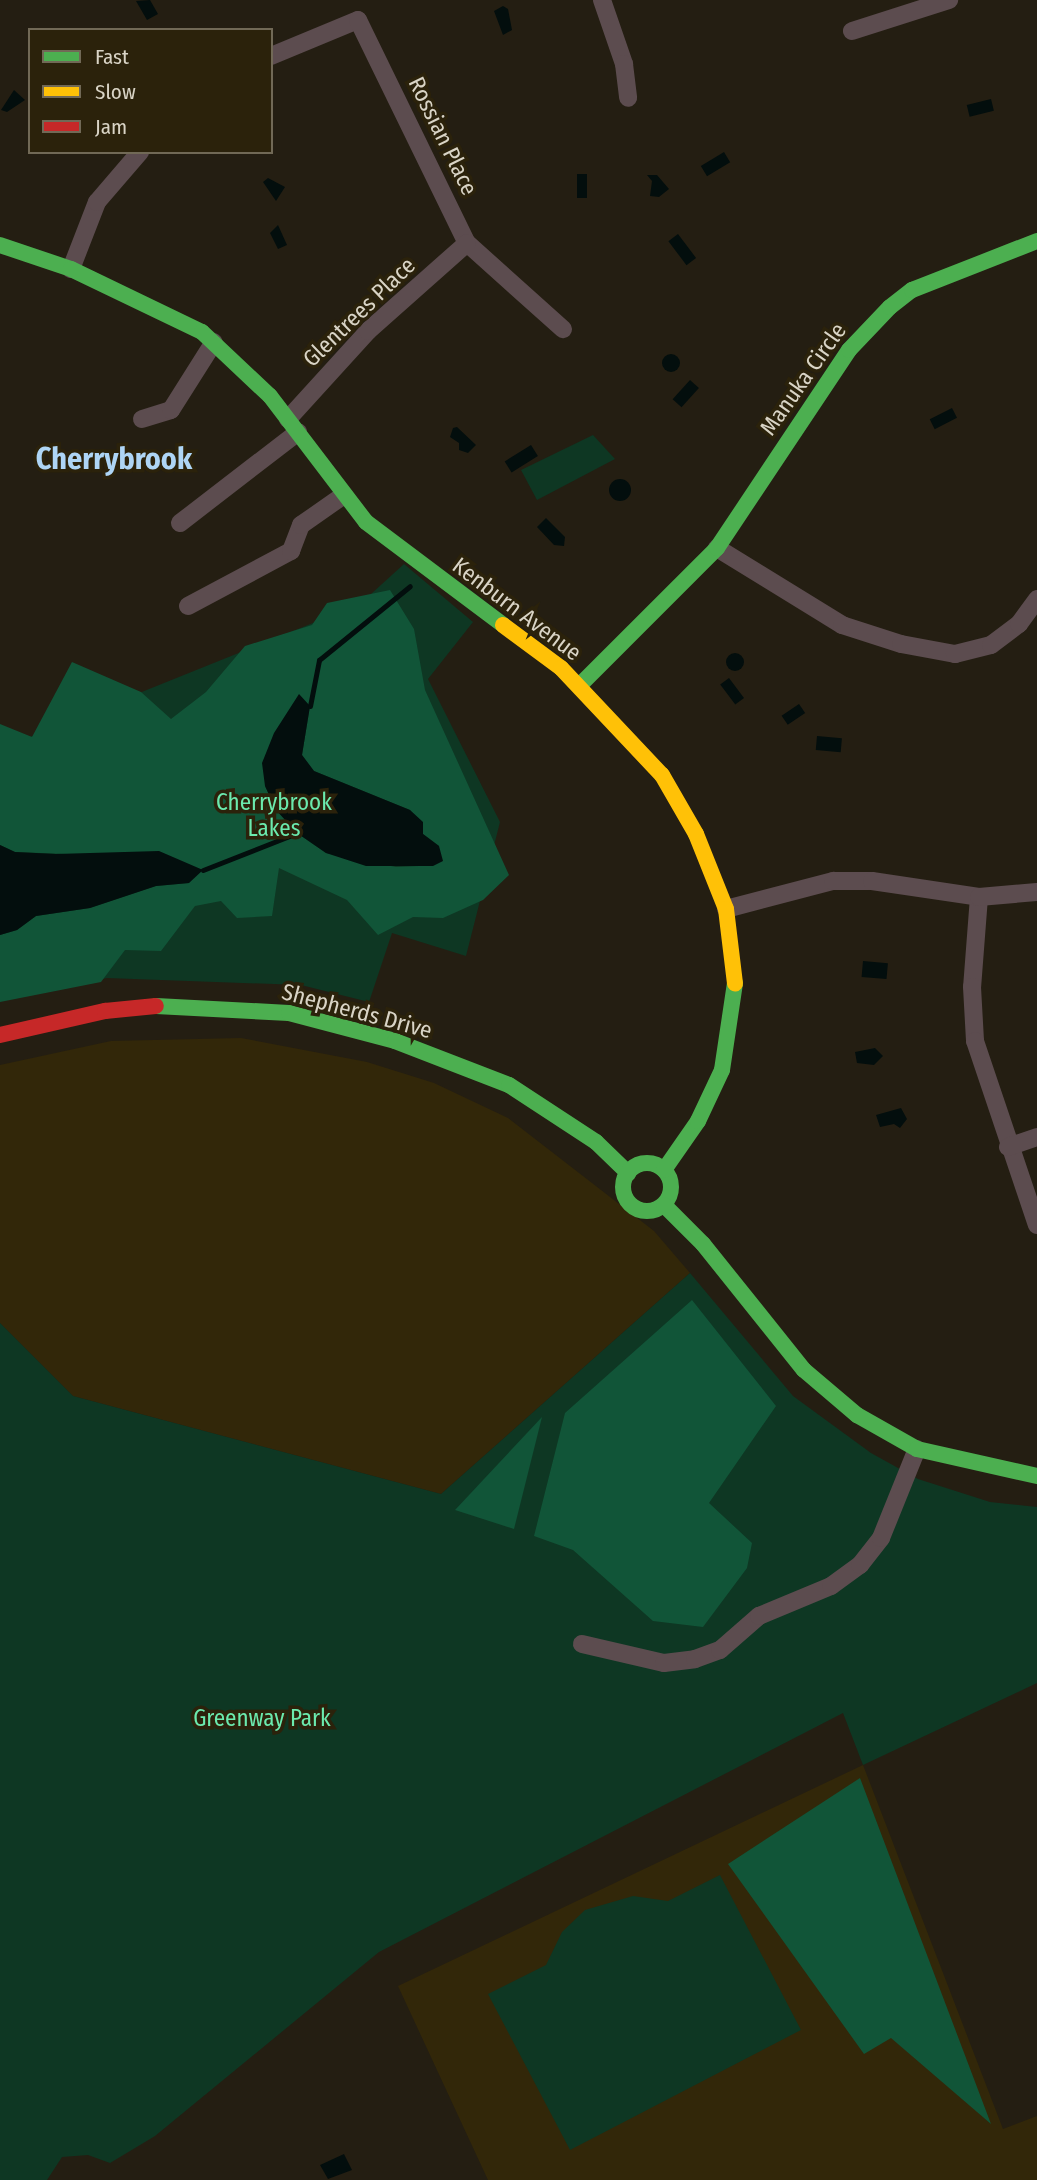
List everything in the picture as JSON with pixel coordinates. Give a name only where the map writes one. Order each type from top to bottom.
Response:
[{"type":"street","points":[[602,0],[624,64],[628,97]]},
{"type":"street","points":[[852,31],[949,0]]},
{"type":"street","name":"Rossian Place","points":[[273,55],[359,20],[467,243],[563,328]]},
{"type":"street","points":[[71,269],[97,202],[137,154]]},
{"type":"street","name":"Manuka Circle","points":[[580,685],[717,548],[849,350],[890,307],[912,290],[1037,241]]},
{"type":"street","name":"Glentrees Place","points":[[180,523],[293,425],[368,331],[467,243]]},
{"type":"street","name":"Kenburn Avenue","points":[[0,245],[71,269],[185,322],[214,342],[258,381],[366,522],[580,685],[646,754],[675,795],[726,909],[737,970],[722,1070],[698,1121],[664,1170]]},
{"type":"street","points":[[142,419],[171,410],[214,342]]},
{"type":"street","points":[[188,606],[291,551],[301,525],[344,495]]},
{"type":"street","points":[[717,548],[842,625],[955,654],[990,645],[1019,624],[1037,599]]},
{"type":"street","points":[[726,909],[833,881],[872,881],[979,897],[1037,892]]},
{"type":"street","points":[[979,897],[972,987],[975,1041],[1008,1147],[1037,1225]]},
{"type":"street","name":"Shepherds Drive","points":[[0,1035],[93,1013],[172,1004],[289,1013],[395,1041],[509,1085],[596,1142],[628,1173]]},
{"type":"street","points":[[1008,1147],[1037,1137]]},
{"type":"street","points":[[645,1163],[664,1170],[671,1188],[664,1205],[649,1211],[634,1207],[625,1195],[628,1173],[645,1163]]},
{"type":"street","points":[[664,1205],[703,1244],[804,1370],[858,1415],[917,1449],[990,1469],[1037,1476]]},
{"type":"street","points":[[582,1644],[664,1663],[695,1659],[720,1650],[759,1616],[831,1586],[860,1564],[881,1538],[917,1449]]},
{"type":"shaded area","points":[[150,0],[158,14],[147,20],[136,1]]},
{"type":"shaded area","points":[[503,6],[508,9],[512,30],[503,35],[494,11]]},
{"type":"shaded area","points":[[14,90],[25,100],[7,112],[1,110]]},
{"type":"shaded area","points":[[991,99],[994,111],[970,117],[967,105]]},
{"type":"shaded area","points":[[724,152],[730,162],[707,176],[701,166]]},
{"type":"shaded area","points":[[577,174],[587,174],[587,198],[577,198]]},
{"type":"shaded area","points":[[647,175],[657,175],[669,189],[659,197],[650,196],[652,181]]},
{"type":"shaded area","points":[[268,178],[285,187],[276,201],[263,182]]},
{"type":"shaded area","points":[[278,225],[287,245],[278,249],[270,233]]},
{"type":"shaded area","points":[[678,234],[696,258],[686,265],[668,241]]},
{"type":"shaded area","points":[[671,354],[679,359],[680,363],[675,371],[671,372],[663,367],[662,363],[667,355]]},
{"type":"shaded area","points":[[690,380],[699,388],[682,407],[673,399]]},
{"type":"shaded area","points":[[952,408],[957,418],[935,429],[930,419]]},
{"type":"shaded area","points":[[457,427],[476,445],[468,453],[459,450],[459,443],[450,437],[453,428]]},
{"type":"shaded area","points":[[531,445],[538,456],[512,472],[505,461]]},
{"type":"shaded area","points":[[616,479],[624,479],[631,486],[631,494],[624,501],[616,501],[609,494],[609,486]]},
{"type":"shaded area","points":[[546,518],[565,537],[564,546],[554,545],[537,527]]},
{"type":"shaded area","points":[[735,653],[741,656],[744,662],[741,668],[735,671],[729,668],[726,662],[729,656]]},
{"type":"shaded area","points":[[729,678],[744,698],[735,705],[720,685]]},
{"type":"shaded area","points":[[299,694],[310,706],[302,755],[314,771],[410,810],[423,822],[423,834],[439,846],[443,861],[433,866],[366,866],[326,853],[297,833],[276,810],[265,786],[262,763],[274,733]]},
{"type":"shaded area","points":[[799,704],[805,713],[788,725],[782,716]]},
{"type":"shaded area","points":[[817,736],[842,738],[841,752],[816,750]]},
{"type":"shaded area","points":[[0,845],[15,852],[56,854],[159,851],[203,870],[189,883],[156,886],[90,908],[36,916],[17,930],[0,935]]},
{"type":"shaded area","points":[[863,961],[888,963],[887,979],[862,977]]},
{"type":"shaded area","points":[[241,1038],[367,1062],[434,1083],[508,1118],[654,1231],[690,1273],[441,1494],[73,1396],[0,1323],[0,1065],[111,1041]]},
{"type":"shaded area","points":[[875,1048],[883,1056],[874,1065],[857,1063],[855,1052]]},
{"type":"shaded area","points":[[901,1108],[907,1119],[900,1128],[894,1124],[880,1127],[876,1115]]},
{"type":"shaded area","points":[[863,1765],[1003,2129],[1037,2116],[1037,2180],[488,2180],[398,1986]]},
{"type":"shaded area","points":[[344,2154],[352,2170],[328,2179],[320,2165]]},
{"type":"green space","points":[[593,435],[615,459],[537,500],[521,470]]},
{"type":"green space","name":"Cherrybrook Lakes","points":[[404,564],[473,622],[428,679],[500,822],[466,956],[392,933],[369,1002],[301,985],[107,978],[0,1001],[0,749],[360,604]]},
{"type":"green space","name":"Cherrybrook Lakes","points":[[390,590],[414,629],[425,690],[509,875],[483,900],[443,918],[413,917],[378,935],[347,900],[279,868],[272,916],[237,918],[221,901],[195,906],[161,951],[125,950],[101,982],[0,1002],[0,935],[17,930],[36,916],[90,908],[156,886],[189,883],[91,855],[15,852],[0,845],[0,724],[32,737],[72,662],[141,692],[171,719],[206,692],[245,646],[312,625],[327,603]],"holes":[[[310,706],[302,755],[314,771],[410,810],[423,834],[439,846],[419,866],[396,867],[326,853],[297,833],[276,809],[265,786]]]},
{"type":"green space","name":"Greenway Park","points":[[690,1273],[793,1396],[871,1453],[918,1479],[990,1502],[1037,1507],[1037,1683],[863,1765],[843,1713],[379,1952],[155,2136],[110,2163],[88,2155],[62,2157],[47,2180],[0,2180],[0,1323],[73,1396],[441,1494]]},
{"type":"green space","points":[[692,1300],[776,1406],[709,1503],[752,1543],[747,1568],[703,1627],[653,1621],[573,1550],[534,1536],[565,1413]]},
{"type":"green space","points":[[542,1417],[514,1529],[455,1510]]},
{"type":"green space","points":[[860,1778],[991,2124],[891,2038],[864,2054],[728,1864]]},
{"type":"green space","points":[[720,1875],[801,2030],[570,2150],[488,1994],[546,1965],[562,1932],[585,1910],[633,1896],[668,1901]]},
{"type":"waterway","points":[[310,706],[319,660],[410,586]]},
{"type":"waterway","points":[[203,870],[297,833]]},
{"type":"traffic: fast","points":[[580,685],[717,548],[849,350],[890,307],[912,290],[1037,241]]},
{"type":"traffic: fast","points":[[0,245],[71,269],[202,332],[270,396],[366,522],[503,625]]},
{"type":"traffic: fast","points":[[664,1170],[698,1121],[722,1070],[735,983]]},
{"type":"traffic: fast","points":[[156,1006],[289,1013],[395,1041],[509,1085],[596,1142],[628,1173]]},
{"type":"traffic: fast","points":[[647,1163],[664,1170],[671,1187],[664,1204],[647,1211],[630,1204],[623,1187],[630,1170],[647,1163]]},
{"type":"traffic: fast","points":[[664,1205],[703,1244],[804,1370],[857,1415],[917,1449],[1037,1476]]},
{"type":"traffic: slow","points":[[503,625],[561,668],[662,775],[696,834],[726,909],[735,983]]},
{"type":"traffic: jam","points":[[0,1035],[105,1011],[156,1006]]},
{"type":"district","name":"Cherrybrook","points":[[114,459]]}]
